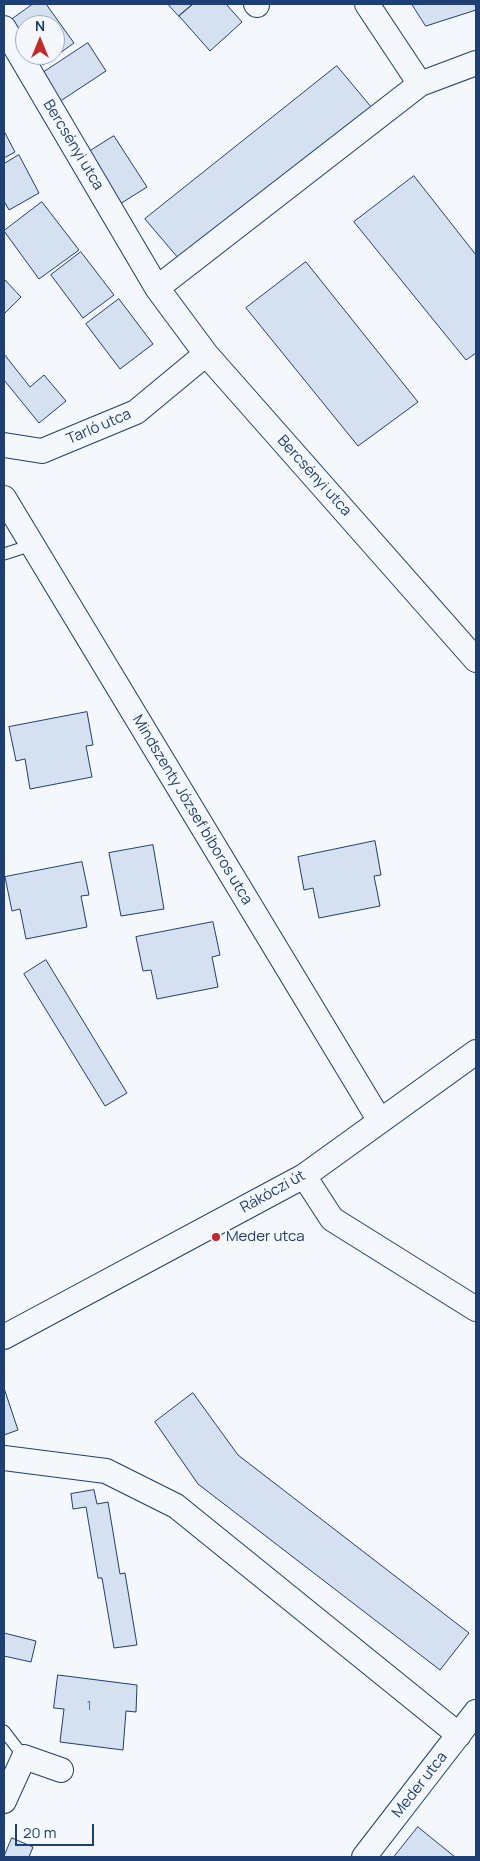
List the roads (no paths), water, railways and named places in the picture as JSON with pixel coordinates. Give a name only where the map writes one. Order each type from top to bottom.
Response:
[{"type":"street","points":[[367,4],[420,84]]},
{"type":"street","name":"Bercsényi utca","points":[[4,28],[157,288],[206,354],[476,660]]},
{"type":"street","points":[[157,288],[420,84],[476,63]]},
{"type":"street","name":"Tarló utca","points":[[4,445],[42,451],[136,412],[206,354]]},
{"type":"street","name":"Mindszenty József bíboros utca","points":[[4,498],[380,1121]]},
{"type":"street","name":"Rákóczi út","points":[[4,1337],[304,1176],[476,1052]]},
{"type":"street","points":[[304,1176],[332,1218],[476,1309]]},
{"type":"street","points":[[4,1458],[106,1471],[176,1506],[459,1735]]},
{"type":"street","name":"Meder utca","points":[[364,1857],[476,1712]]},
{"type":"street","points":[[4,1801],[24,1757],[61,1770]]},
{"type":"lane","points":[[4,554],[32,545]]},
{"type":"lane","points":[[4,1731],[24,1757]]},
{"type":"place","name":"Meder utca","points":[[216,1237]]}]
